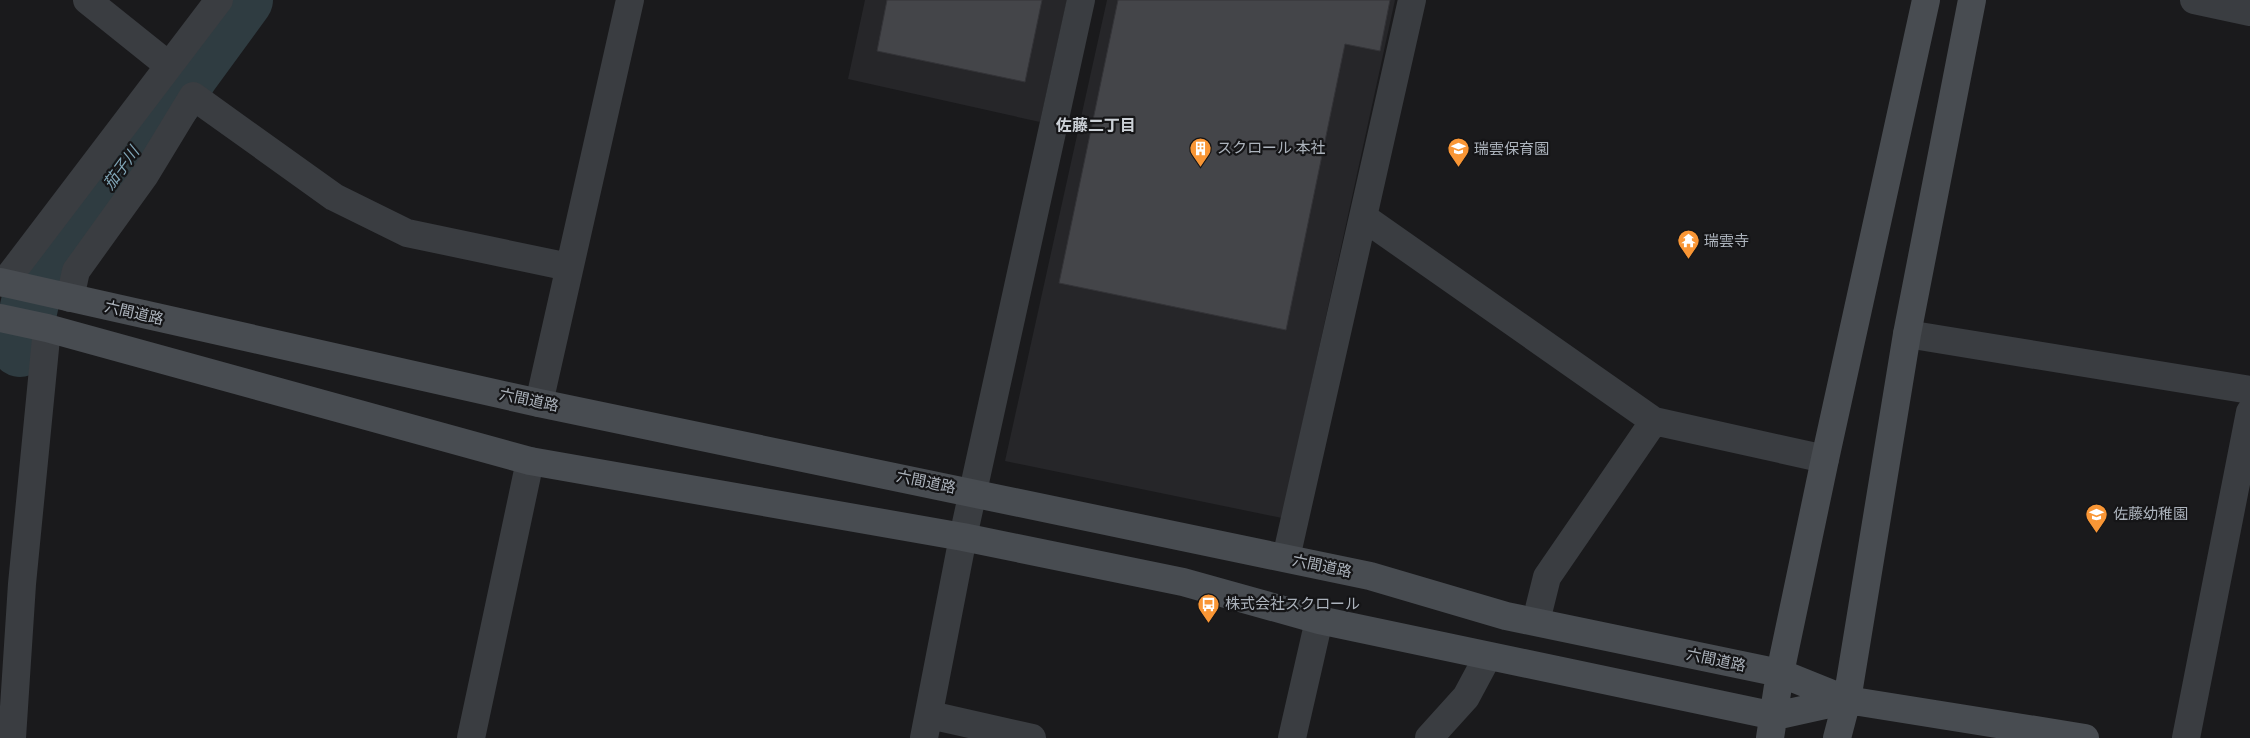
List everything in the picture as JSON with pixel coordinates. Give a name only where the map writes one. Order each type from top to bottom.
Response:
[{"type":"street","points":[[87,0],[168,64]]},
{"type":"street","points":[[2,282],[218,0]]},
{"type":"street","points":[[538,402],[630,0]]},
{"type":"street","points":[[1032,738],[927,726],[963,537],[1081,0]]},
{"type":"street","points":[[1286,558],[1412,0]]},
{"type":"street","points":[[1772,727],[1780,673],[1825,459],[1926,0]]},
{"type":"street","points":[[1837,738],[1847,700],[1907,334],[1972,0]]},
{"type":"street","points":[[2194,0],[2250,12]]},
{"type":"street","points":[[68,298],[76,271],[145,175],[193,96],[334,197],[407,233],[569,268]]},
{"type":"street","points":[[1363,217],[1654,421],[1825,459]]},
{"type":"street","name":"六間道路","points":[[2,282],[538,402],[1370,576],[1506,616],[1780,673],[1847,700],[2085,738]]},
{"type":"street","name":"六間道路","points":[[0,318],[47,328],[530,461],[963,537],[1183,582],[1319,620],[1488,656],[1772,727],[1847,700]]},
{"type":"street","points":[[12,738],[22,584],[47,328]]},
{"type":"street","points":[[1907,334],[2250,390]]},
{"type":"street","points":[[2186,738],[2250,412]]},
{"type":"street","points":[[1536,621],[1547,577],[1654,421]]},
{"type":"street","points":[[471,738],[530,461]]},
{"type":"street","points":[[1292,738],[1319,620]]},
{"type":"street","points":[[1428,738],[1466,697],[1488,656]]},
{"type":"shaded area","points":[[865,0],[1067,0],[1040,122],[848,79]]},
{"type":"shaded area","points":[[1107,0],[1395,0],[1282,518],[1005,461]]},
{"type":"building","points":[[887,0],[1042,0],[1025,82],[877,51]]},
{"type":"building","name":"スクロール 本社","points":[[1118,0],[1390,0],[1380,51],[1345,44],[1286,330],[1059,283]]},
{"type":"waterway","name":"茄子川","points":[[20,348],[31,298],[39,281],[108,184],[175,98],[190,74],[244,0]]},
{"type":"place","name":"スクロール 本社","points":[[1201,167]]},
{"type":"place","name":"瑞雲保育園","points":[[1458,168]]},
{"type":"place","name":"瑞雲寺","points":[[1688,260]]},
{"type":"place","name":"佐藤幼稚園","points":[[2097,533]]},
{"type":"place","name":"株式会社スクロール","points":[[1209,623]]},
{"type":"district","name":"佐藤二丁目","points":[[1096,125]]}]
